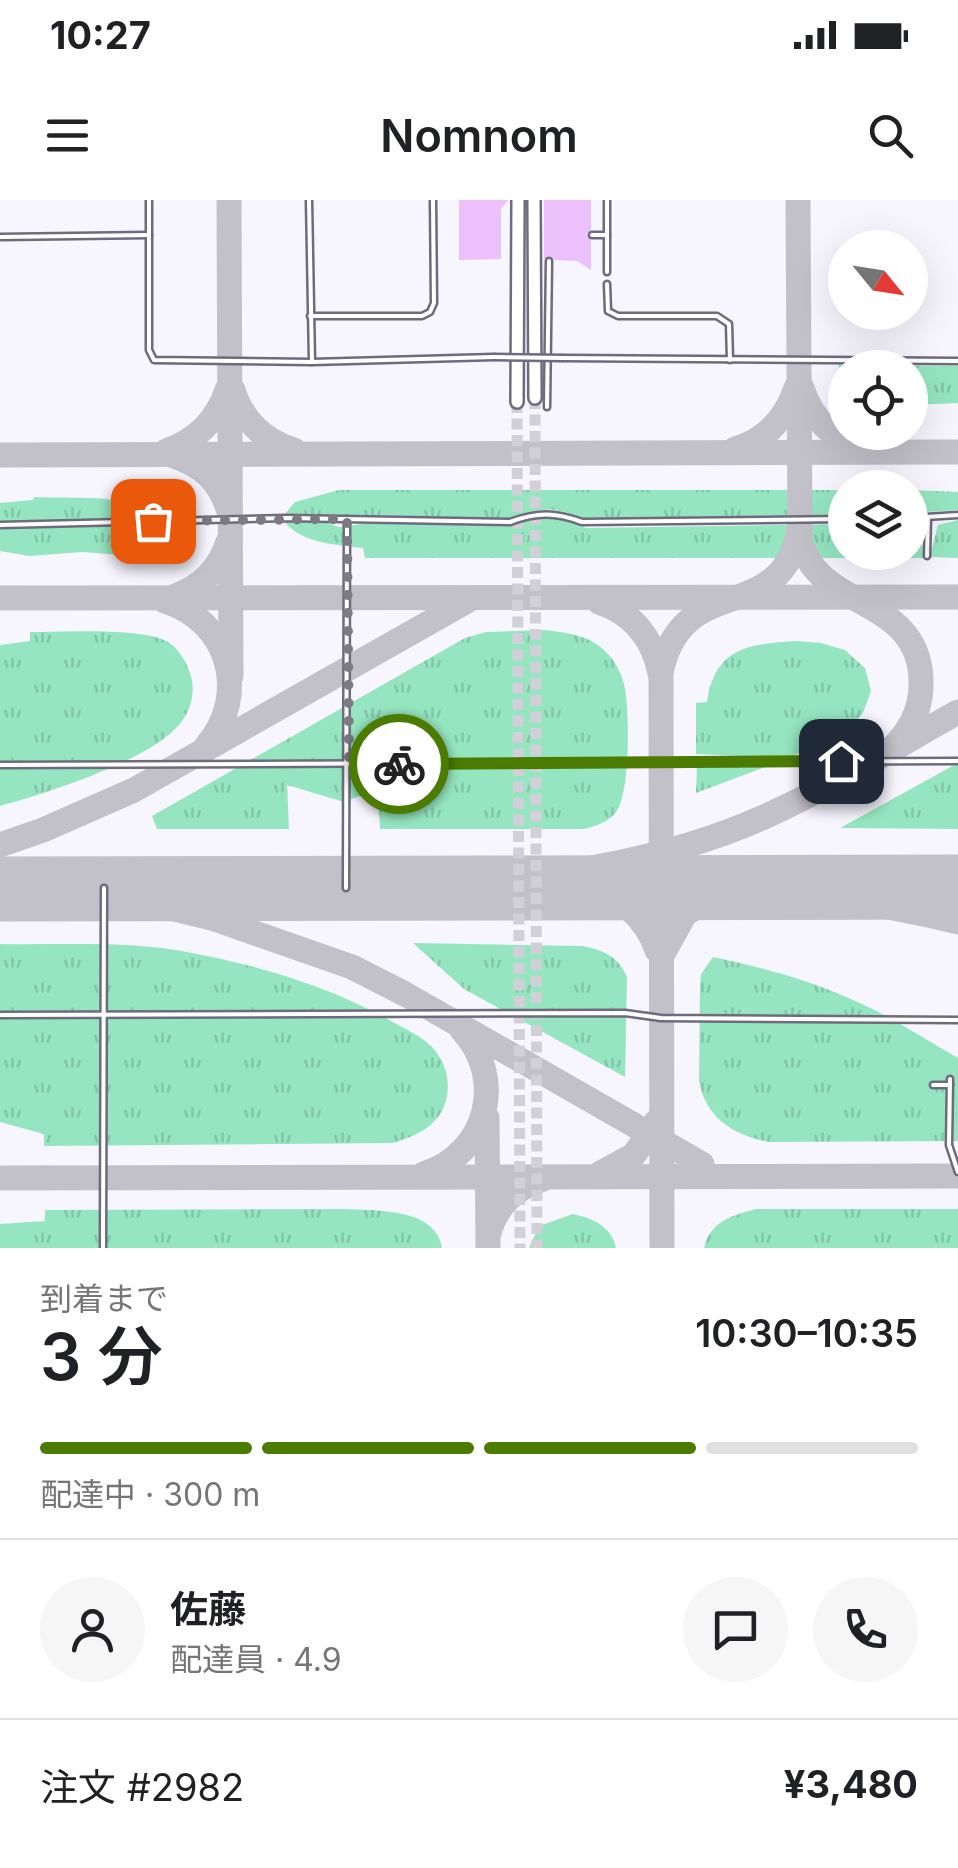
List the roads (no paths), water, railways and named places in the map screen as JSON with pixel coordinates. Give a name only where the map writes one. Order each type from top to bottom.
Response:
[{"type":"street","points":[[517,402],[518,200]]},
{"type":"street","points":[[534,200],[536,398]]},
{"type":"lane","points":[[149,200],[149,350],[154,360],[958,361]]},
{"type":"lane","points":[[310,200],[312,362]]},
{"type":"lane","points":[[310,316],[422,316],[430,312],[434,303],[433,200]]},
{"type":"lane","points":[[607,200],[607,272]]},
{"type":"lane","points":[[592,235],[607,234]]},
{"type":"lane","points":[[0,237],[149,235]]},
{"type":"lane","points":[[547,407],[549,261]]},
{"type":"lane","points":[[607,284],[608,310],[618,316],[726,319],[730,360]]},
{"type":"lane","points":[[0,525],[347,519],[510,522],[532,513],[553,512],[582,522],[828,519]]},
{"type":"lane","points":[[928,518],[958,515]]},
{"type":"lane","points":[[346,888],[347,519]]},
{"type":"lane","points":[[0,765],[958,761]]},
{"type":"lane","points":[[103,1248],[104,888]]},
{"type":"lane","points":[[0,1015],[626,1013],[661,1018],[958,1020]]},
{"type":"lane","points":[[933,1086],[950,1082],[949,1144],[958,1172]]},
{"type":"tunnel","points":[[535,398],[537,1248]]},
{"type":"tunnel","points":[[517,402],[520,1248]]}]
